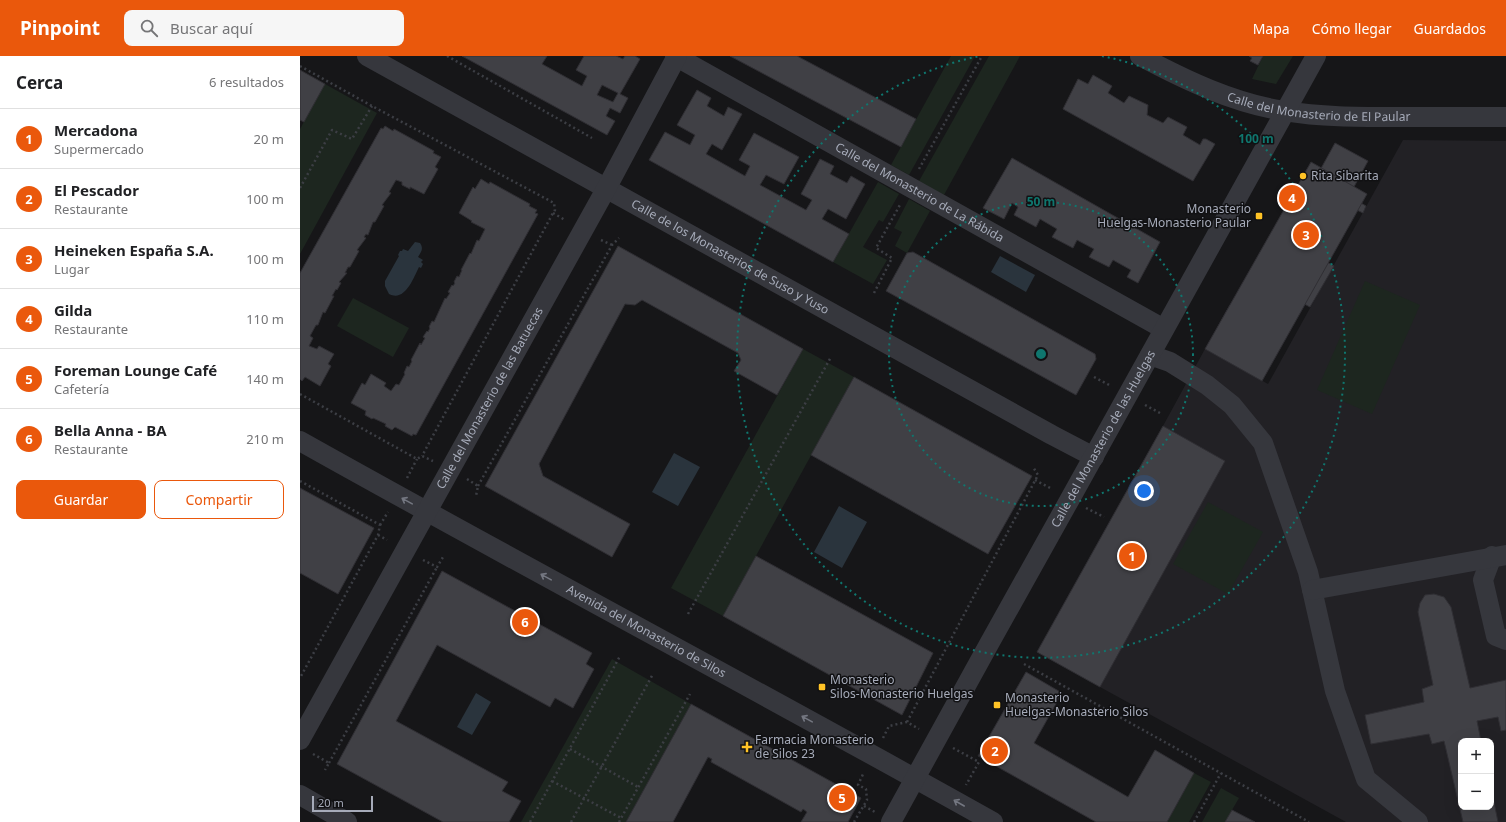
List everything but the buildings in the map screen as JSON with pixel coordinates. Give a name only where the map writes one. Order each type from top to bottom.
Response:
[{"type":"street","name":"Calle de los Monasterios de Suso y Yuso","points":[[367,56],[1094,457]]},
{"type":"street","name":"Calle del Monasterio de las Batuecas","points":[[306,747],[427,512],[606,189],[676,56]]},
{"type":"street","name":"Calle del Monasterio de La Rábida","points":[[676,56],[1164,329]]},
{"type":"street","name":"Calle del Monasterio de El Paular","points":[[1140,56],[1172,74],[1216,92],[1263,107],[1284,111],[1360,118],[1506,117]]},
{"type":"street","name":"Calle del Monasterio de las Huelgas","points":[[891,822],[1284,111],[1316,56]]},
{"type":"street","points":[[1150,355],[1170,362],[1207,385],[1232,406],[1263,443],[1308,572],[1335,691],[1366,778],[1418,822]]},
{"type":"street","name":"Avenida del Monasterio de Silos","points":[[300,441],[993,822]]},
{"type":"street","points":[[1312,590],[1499,555]]},
{"type":"street","points":[[1499,555],[1483,580],[1496,636],[1506,640]]},
{"type":"street","points":[[300,795],[348,822]]},
{"type":"path","points":[[446,56],[592,138]]},
{"type":"path","points":[[874,294],[892,258],[876,248],[982,56]]},
{"type":"path","points":[[300,66],[554,204],[555,210],[422,456],[417,459],[300,394]]},
{"type":"path","points":[[300,188],[332,130],[352,140],[372,106]]},
{"type":"path","points":[[476,496],[478,486],[612,245],[619,238]]},
{"type":"path","points":[[688,614],[831,357]]},
{"type":"path","points":[[422,456],[451,470],[478,486]]},
{"type":"path","points":[[907,722],[1038,475],[1033,467]]},
{"type":"path","points":[[300,481],[380,525],[378,535],[300,678]]},
{"type":"path","points":[[325,770],[437,567]]},
{"type":"path","points":[[530,822],[620,656]]},
{"type":"path","points":[[1024,664],[1310,822]]},
{"type":"path","points":[[571,822],[653,674]]},
{"type":"path","points":[[619,822],[690,694]]},
{"type":"path","points":[[306,747],[328,763]]},
{"type":"path","points":[[570,749],[638,787]]},
{"type":"path","points":[[955,749],[979,762],[966,785]]},
{"type":"path","points":[[1194,822],[1221,772]]},
{"type":"path","points":[[552,781],[621,818]]},
{"type":"path","points":[[854,822],[867,800],[866,789],[858,785]]},
{"type":"shaded area","points":[[951,56],[975,56],[909,175],[891,165]]},
{"type":"shaded area","points":[[989,56],[1020,56],[944,195],[919,181]]},
{"type":"shaded area","points":[[1263,56],[1293,56],[1276,84],[1252,79]]},
{"type":"shaded area","points":[[325,84],[377,113],[300,254],[300,129]]},
{"type":"shaded area","points":[[1403,140],[1506,141],[1506,822],[1346,822],[1100,687],[1225,461],[1163,426],[1205,349],[1268,384]]},
{"type":"shaded area","points":[[878,182],[899,194],[883,222],[879,220],[863,247],[887,260],[873,284],[833,262]]},
{"type":"shaded area","points":[[909,199],[930,211],[907,253],[895,246],[902,232],[894,228]]},
{"type":"shaded area","points":[[415,242],[420,243],[422,247],[418,257],[423,260],[421,262],[423,264],[421,268],[419,267],[408,288],[404,292],[395,296],[389,294],[385,286],[385,281],[399,256],[400,251],[403,249],[408,251]]},
{"type":"shaded area","points":[[1000,256],[1035,275],[1026,292],[991,272]]},
{"type":"shaded area","points":[[1365,281],[1420,305],[1372,414],[1317,390]]},
{"type":"shaded area","points":[[353,298],[409,328],[393,357],[337,326]]},
{"type":"shaded area","points":[[803,349],[854,377],[723,616],[671,588]]},
{"type":"shaded area","points":[[674,453],[700,467],[678,506],[652,492]]},
{"type":"shaded area","points":[[1208,502],[1263,532],[1228,594],[1173,564]]},
{"type":"shaded area","points":[[839,506],[867,522],[842,568],[814,552]]},
{"type":"shaded area","points":[[612,659],[691,704],[626,822],[521,822]]},
{"type":"shaded area","points":[[476,693],[491,702],[472,735],[457,727]]},
{"type":"shaded area","points":[[1194,773],[1211,782],[1189,822],[1167,822]]},
{"type":"shaded area","points":[[1221,788],[1239,798],[1225,822],[1202,822]]},
{"type":"place","name":"Rita Sibarita","points":[[1303,176]]},
{"type":"place","name":"Gilda","points":[[1292,198]]},
{"type":"place","name":"Monasterio Huelgas-Monasterio Paular","points":[[1259,216]]},
{"type":"place","name":"Heineken España S.A.","points":[[1306,235]]},
{"type":"place","name":"Mercadona","points":[[1132,556]]},
{"type":"place","name":"Bella Anna - BA","points":[[525,622]]},
{"type":"place","name":"Monasterio Silos-Monasterio Huelgas","points":[[822,687]]},
{"type":"place","name":"Monasterio Huelgas-Monasterio Silos","points":[[997,705]]},
{"type":"place","name":"Farmacia Monasterio de Silos 23","points":[[747,747]]},
{"type":"place","name":"El Pescador","points":[[995,751]]},
{"type":"place","name":"Foreman Lounge Café","points":[[842,798]]}]
